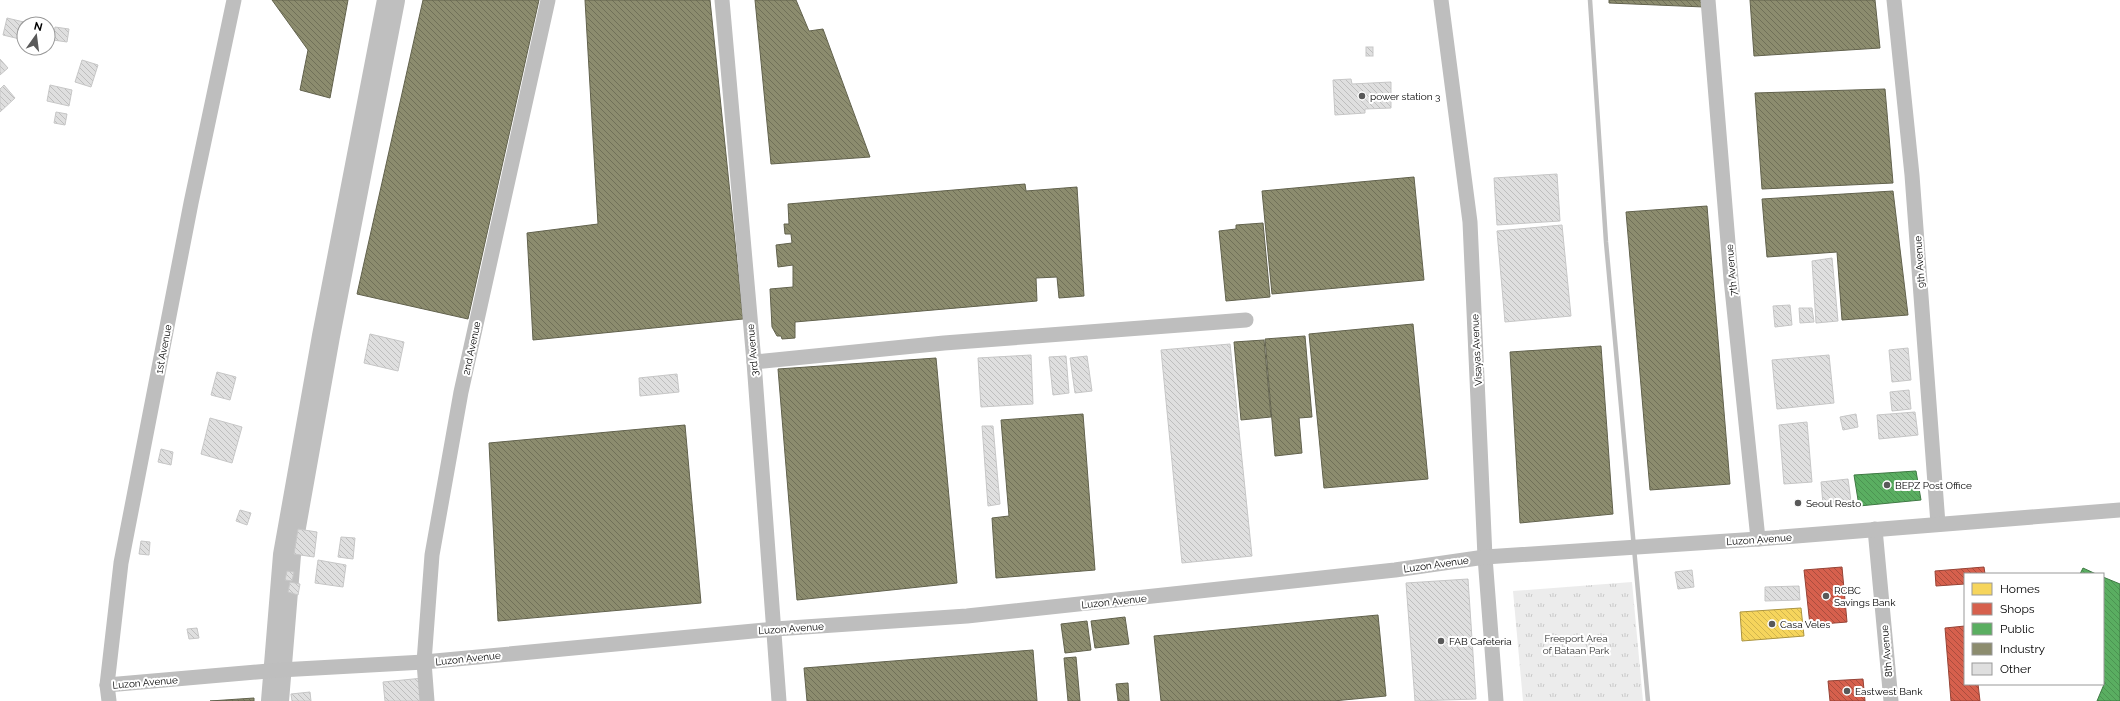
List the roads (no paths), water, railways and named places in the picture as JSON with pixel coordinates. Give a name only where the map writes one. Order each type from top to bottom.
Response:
[{"type":"street","name":"1st Avenue","points":[[109,701],[107,685],[121,563],[191,203],[234,0]]},
{"type":"street","name":"2nd Avenue","points":[[428,701],[424,662],[432,555],[461,392],[548,0]]},
{"type":"street","name":"3rd Avenue","points":[[722,0],[754,362],[775,629],[779,701]]},
{"type":"street","name":"Visayas Avenue","points":[[1441,0],[1470,222],[1485,557],[1496,701]]},
{"type":"street","name":"7th Avenue","points":[[1708,0],[1731,279],[1758,539]]},
{"type":"street","name":"9th Avenue","points":[[1894,0],[1912,175],[1938,524]]},
{"type":"street","points":[[754,362],[944,343],[1246,320]]},
{"type":"street","name":"Luzon Avenue","points":[[107,685],[257,671],[424,662],[775,629],[968,616],[1130,600],[1395,570],[1485,557],[1758,539],[2120,510]]},
{"type":"street","name":"8th Avenue","points":[[1875,529],[1890,701]]},
{"type":"waterway","points":[[275,701],[287,555],[326,336],[391,0]]},
{"type":"waterway","points":[[1590,0],[1606,242],[1648,701]]},
{"type":"place","name":"power station 3","points":[[1362,96]]},
{"type":"place","name":"BEPZ Post Office","points":[[1887,485]]},
{"type":"place","name":"Seoul Resto","points":[[1798,503]]},
{"type":"place","name":"RCBC Savings Bank","points":[[1826,596]]},
{"type":"place","name":"Casa Veles","points":[[1772,624]]},
{"type":"place","name":"FAB Cafeteria","points":[[1441,641]]},
{"type":"place","name":"Eastwest Bank","points":[[1847,691]]},
{"type":"park label","name":"Freeport Area of Bataan Park","points":[[1576,644]]}]
